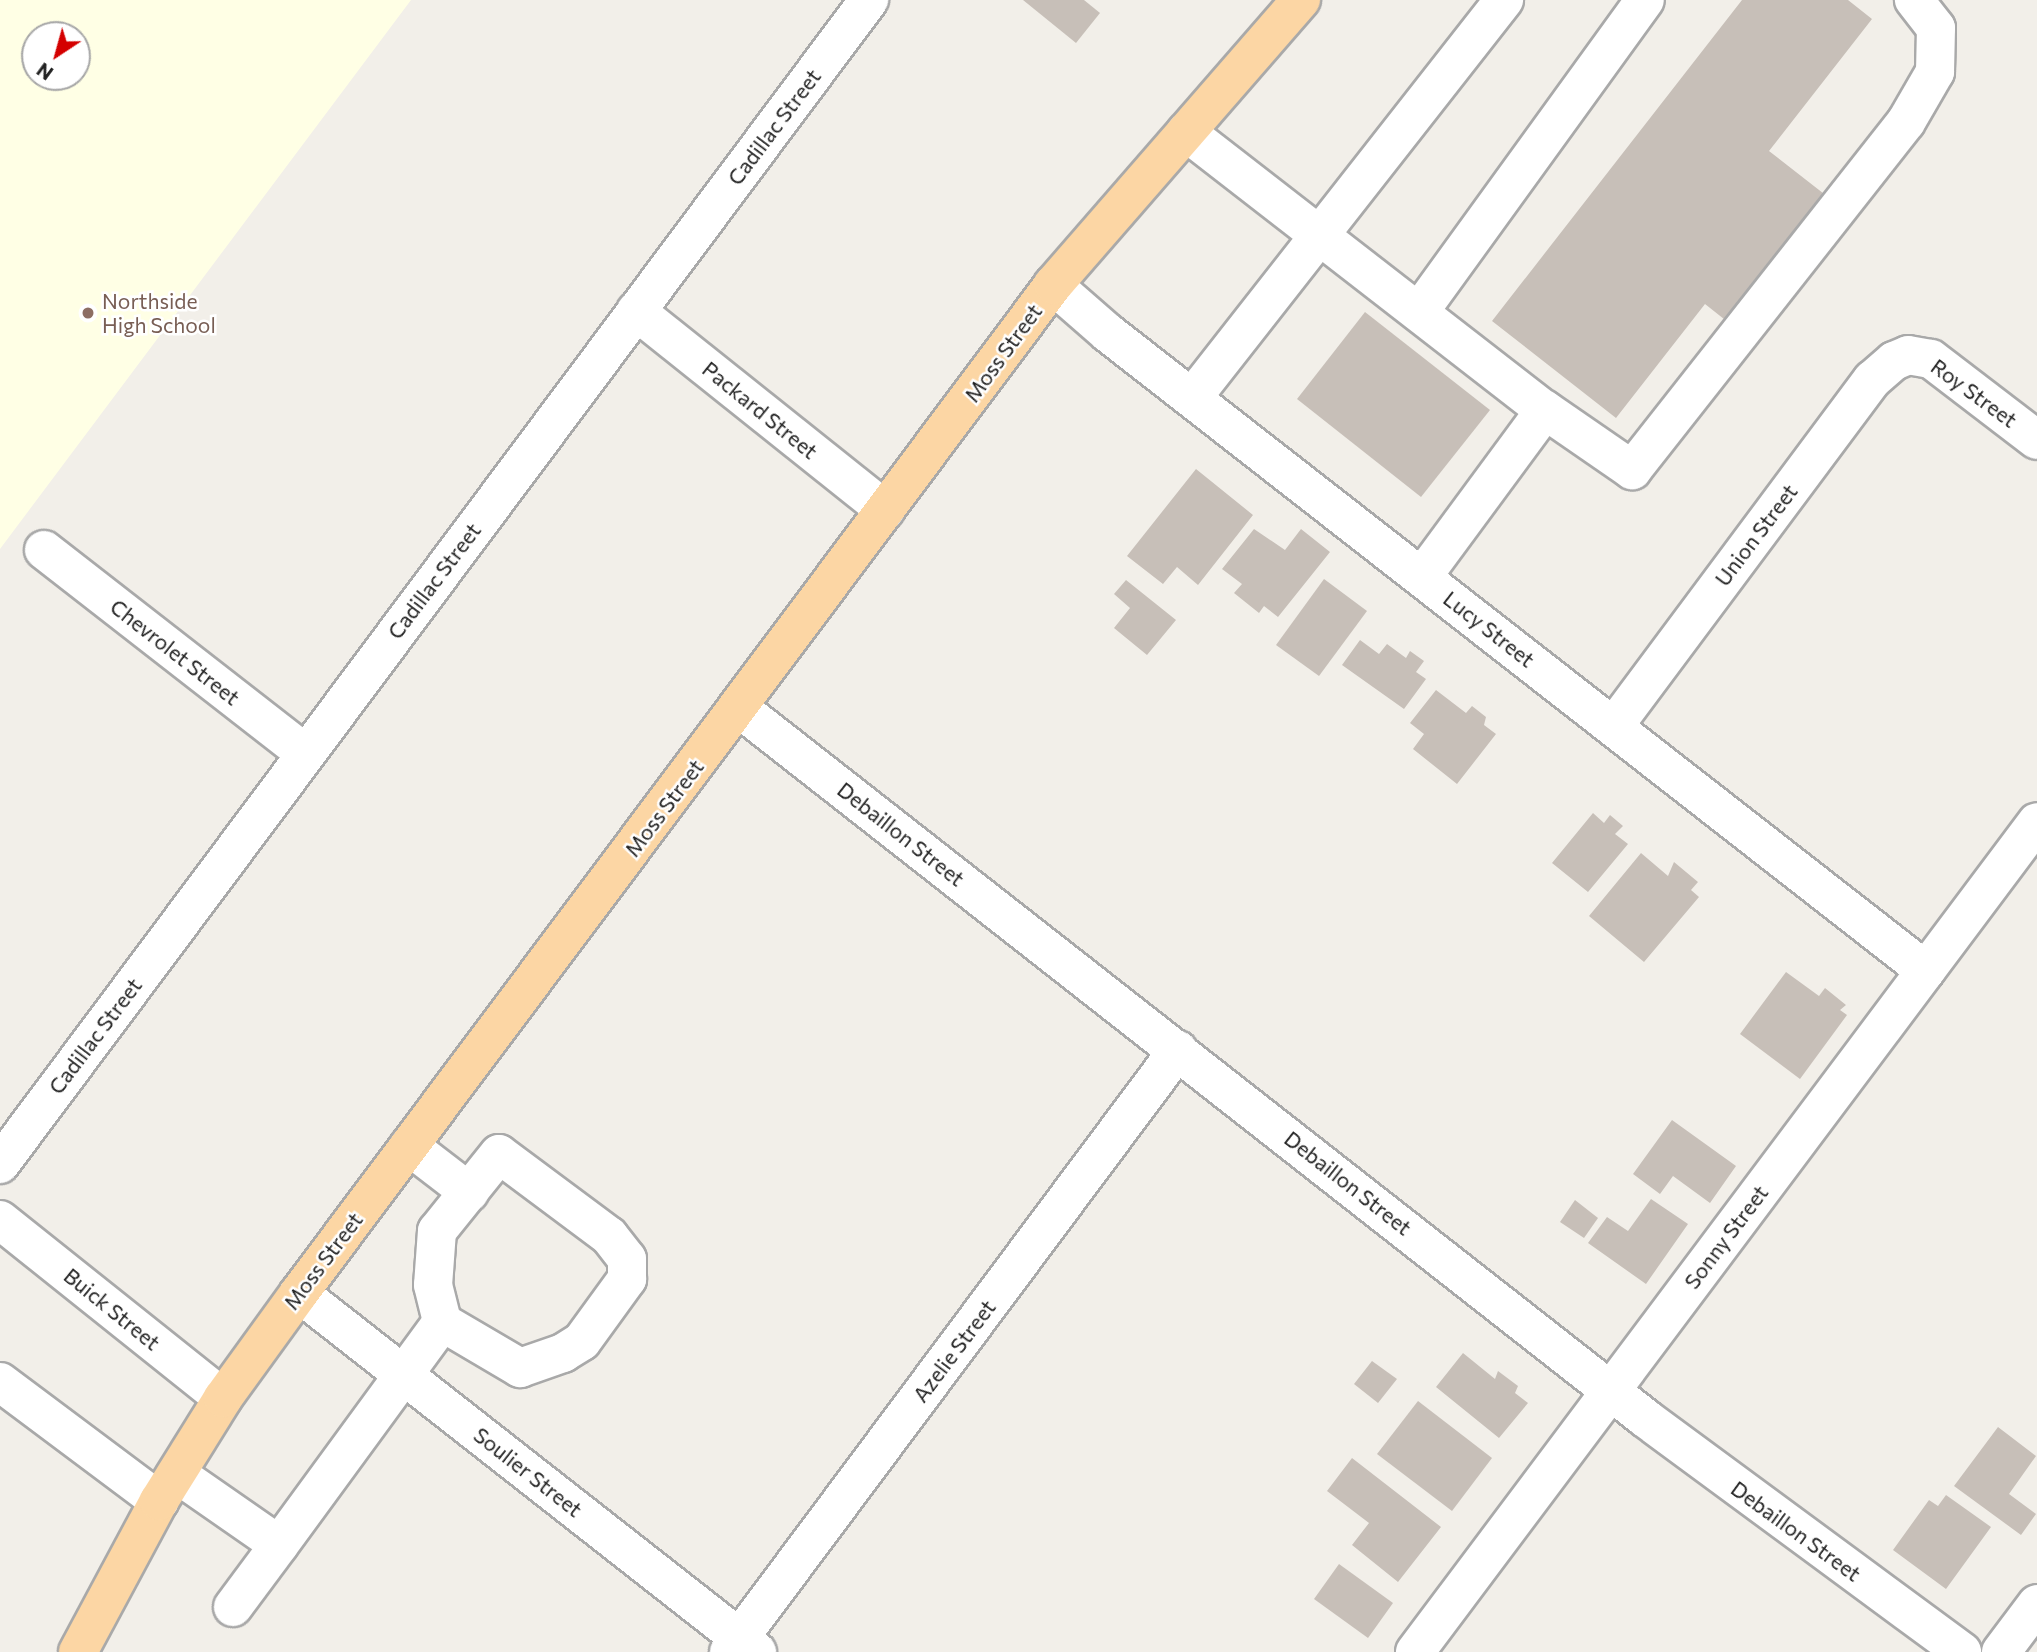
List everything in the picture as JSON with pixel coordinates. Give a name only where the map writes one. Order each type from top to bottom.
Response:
[{"type":"main road","name":"Moss Street","points":[[78,1652],[168,1488],[223,1398],[299,1293],[1053,285],[1301,0]]},
{"type":"street","name":"Cadillac Street","points":[[0,1164],[869,0]]},
{"type":"street","points":[[1192,398],[1504,0]]},
{"type":"street","points":[[1419,312],[1645,0]]},
{"type":"street","points":[[1186,132],[1545,410],[1632,470],[1906,122],[1935,72],[1936,28],[1914,0]]},
{"type":"street","name":"Lucy Street","points":[[1053,285],[1108,333],[1926,971]]},
{"type":"street","name":"Packard Street","points":[[636,311],[885,510]]},
{"type":"street","name":"Roy Street","points":[[1908,355],[1931,359],[2037,440]]},
{"type":"street","name":"Union Street","points":[[1614,726],[1872,380],[1894,361],[1908,355]]},
{"type":"street","points":[[1422,578],[1545,410]]},
{"type":"street","name":"Chevrolet Street","points":[[44,550],[305,753]]},
{"type":"street","name":"Debaillon Street","points":[[739,708],[1732,1485],[1962,1652]]},
{"type":"street","name":"Sonny Street","points":[[1415,1652],[2037,822]]},
{"type":"street","name":"Azelie Street","points":[[742,1647],[1178,1050]]},
{"type":"street","points":[[409,1146],[469,1192]]},
{"type":"street","points":[[499,1154],[609,1236],[626,1259],[628,1279],[582,1341],[563,1353],[520,1368],[442,1322],[433,1285],[437,1231],[499,1154]]},
{"type":"street","name":"Buick Street","points":[[0,1220],[223,1398]]},
{"type":"street","name":"Soulier Street","points":[[299,1293],[742,1647]]},
{"type":"street","points":[[233,1607],[442,1322]]},
{"type":"street","points":[[0,1382],[168,1488],[279,1545]]},
{"type":"street","points":[[2001,1652],[2037,1604]]},
{"type":"shaded area","name":"Northside High School","points":[[0,0],[411,0],[0,549]]},
{"type":"building","points":[[1023,0],[1084,0],[1100,13],[1076,43]]},
{"type":"building","points":[[1742,0],[1848,0],[1872,19],[1769,151],[1828,197],[1729,323],[1705,304],[1616,418],[1492,321]]},
{"type":"building","points":[[1365,312],[1490,410],[1421,497],[1297,399]]},
{"type":"building","points":[[1196,469],[1253,515],[1198,585],[1177,567],[1163,584],[1127,556]]},
{"type":"building","points":[[1254,529],[1285,550],[1301,529],[1330,552],[1278,617],[1264,606],[1259,613],[1234,593],[1242,584],[1222,569]]},
{"type":"building","points":[[1324,579],[1367,611],[1319,676],[1276,645]]},
{"type":"building","points":[[1126,580],[1176,620],[1147,655],[1114,628],[1130,608],[1114,594]]},
{"type":"building","points":[[1360,640],[1379,654],[1387,644],[1406,658],[1410,651],[1424,661],[1416,672],[1426,679],[1404,709],[1342,665]]},
{"type":"building","points":[[1436,690],[1466,713],[1472,706],[1486,717],[1484,725],[1496,734],[1457,784],[1413,749],[1424,734],[1410,723]]},
{"type":"building","points":[[1593,813],[1604,823],[1610,815],[1623,826],[1615,834],[1628,844],[1588,892],[1552,863]]},
{"type":"building","points":[[1641,853],[1668,876],[1674,862],[1698,882],[1691,890],[1699,897],[1644,962],[1589,916]]},
{"type":"building","points":[[1786,972],[1819,996],[1825,988],[1846,1005],[1840,1010],[1847,1015],[1800,1079],[1740,1034]]},
{"type":"building","points":[[1672,1120],[1736,1166],[1710,1203],[1673,1176],[1660,1194],[1633,1174]]},
{"type":"building","points":[[1651,1199],[1688,1224],[1646,1284],[1588,1243],[1607,1217],[1628,1231]]},
{"type":"building","points":[[1575,1200],[1598,1218],[1584,1238],[1560,1222]]},
{"type":"building","points":[[1463,1353],[1495,1379],[1498,1371],[1518,1386],[1515,1393],[1528,1403],[1499,1438],[1436,1387]]},
{"type":"building","points":[[1372,1361],[1397,1379],[1378,1403],[1354,1384]]},
{"type":"building","points":[[1418,1401],[1492,1458],[1452,1511],[1377,1454]]},
{"type":"building","points":[[1998,1427],[2036,1456],[2009,1494],[2036,1514],[2021,1535],[1954,1486]]},
{"type":"building","points":[[1352,1458],[1441,1527],[1398,1582],[1352,1545],[1369,1523],[1327,1491]]},
{"type":"building","points":[[1946,1495],[1991,1527],[1946,1589],[1893,1550],[1929,1500],[1938,1506]]},
{"type":"building","points":[[1339,1564],[1393,1603],[1368,1638],[1314,1599]]},
{"type":"place","name":"Northside High School","points":[[88,313]]}]
